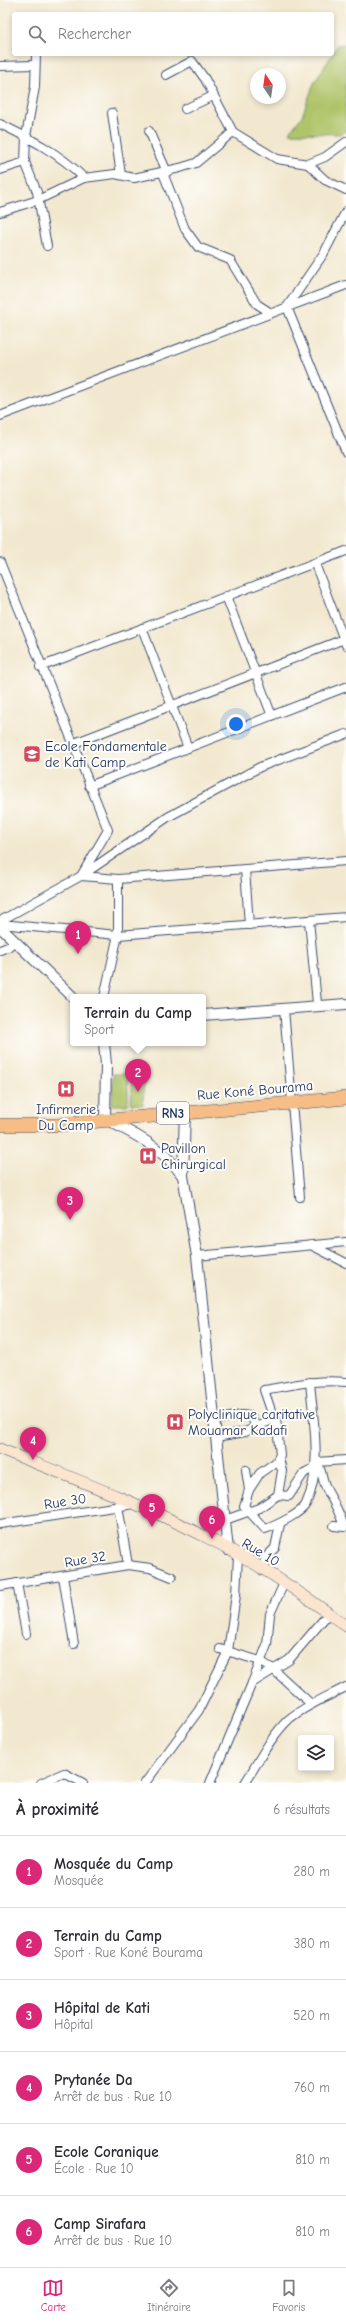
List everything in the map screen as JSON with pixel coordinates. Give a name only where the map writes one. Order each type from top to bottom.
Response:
[{"type":"highway","name":"Rue Koné Bourama","points":[[0,1125],[57,1125],[346,1098]]},
{"type":"main road","name":"Rue 10","points":[[0,1449],[134,1504],[209,1538],[284,1584],[329,1613],[346,1626]]},
{"type":"street","points":[[36,56],[32,111],[26,136],[25,162],[38,200],[47,246]]},
{"type":"street","points":[[166,75],[192,61],[205,79],[233,132],[277,159],[308,164],[325,157],[346,142]]},
{"type":"street","points":[[0,66],[36,65]]},
{"type":"street","points":[[185,109],[213,96]]},
{"type":"street","points":[[112,113],[121,175]]},
{"type":"street","points":[[0,124],[26,136],[67,161],[84,178]]},
{"type":"street","points":[[148,131],[185,229],[198,247],[230,260],[257,304],[271,313]]},
{"type":"street","points":[[0,212],[38,200],[84,178],[102,175],[121,175],[134,178],[165,173],[196,163],[233,132]]},
{"type":"street","points":[[0,170],[25,162]]},
{"type":"street","points":[[308,164],[325,180],[346,190]]},
{"type":"street","points":[[287,307],[324,253],[346,211]]},
{"type":"street","points":[[0,416],[346,285]]},
{"type":"street","points":[[287,307],[346,452]]},
{"type":"street","points":[[40,667],[346,551]]},
{"type":"street","points":[[0,562],[40,667],[108,830],[81,876]]},
{"type":"street","points":[[72,744],[345,642],[315,564]]},
{"type":"street","points":[[226,596],[272,716]]},
{"type":"street","points":[[142,628],[188,748]]},
{"type":"street","points":[[89,786],[346,687]]},
{"type":"street","points":[[0,922],[81,876],[168,817],[260,766],[346,734]]},
{"type":"street","points":[[81,876],[118,879],[346,861]]},
{"type":"street","points":[[245,869],[249,925]]},
{"type":"street","points":[[105,994],[118,936],[118,879]]},
{"type":"street","points":[[0,922],[118,936],[346,917]]},
{"type":"street","points":[[309,920],[317,1003]]},
{"type":"street","points":[[0,927],[70,994]]},
{"type":"street","points":[[0,950],[8,947],[15,941]]},
{"type":"street","points":[[206,1015],[346,1004]]},
{"type":"street","points":[[284,1008],[300,1197]]},
{"type":"street","points":[[104,1046],[105,1120],[138,1136],[164,1154],[183,1176]]},
{"type":"street","points":[[185,1112],[183,1176],[197,1256],[228,1550]]},
{"type":"street","points":[[173,1163],[183,1156]]},
{"type":"street","points":[[197,1256],[346,1242]]},
{"type":"street","points":[[311,1245],[346,1263]]},
{"type":"street","points":[[278,1495],[282,1471],[279,1457],[276,1418],[274,1419],[264,1390],[330,1380],[346,1382]]},
{"type":"street","points":[[279,1457],[276,1462],[260,1472],[249,1490],[244,1506],[250,1510],[265,1529],[280,1524],[306,1506],[316,1464],[310,1382]]},
{"type":"street","points":[[214,1420],[242,1415],[251,1416],[256,1427]]},
{"type":"street","points":[[216,1437],[256,1427],[274,1419]]},
{"type":"street","points":[[225,1520],[259,1508],[278,1495],[289,1496],[304,1472],[316,1464],[346,1460]]},
{"type":"street","points":[[316,1464],[323,1472],[327,1491],[335,1502],[344,1527],[334,1526]]},
{"type":"street","points":[[246,1470],[249,1490]]},
{"type":"street","name":"Rue 30","points":[[0,1524],[134,1504]]},
{"type":"street","points":[[118,1506],[128,1565]]},
{"type":"street","points":[[263,1571],[265,1558],[275,1548],[280,1524]]},
{"type":"street","points":[[145,1783],[199,1710],[228,1651],[236,1595],[238,1556]]},
{"type":"street","name":"Rue 32","points":[[0,1586],[128,1565],[150,1568],[172,1578]]},
{"type":"street","points":[[63,1576],[74,1644]]},
{"type":"street","points":[[18,1583],[26,1634]]},
{"type":"street","points":[[210,1783],[267,1645],[270,1614],[284,1584]]},
{"type":"street","points":[[252,1683],[273,1668],[289,1660],[329,1613]]},
{"type":"street","points":[[220,1649],[260,1662],[273,1668],[311,1704]]},
{"type":"street","points":[[245,1783],[263,1752],[289,1720],[311,1704],[346,1687]]},
{"type":"street","points":[[41,1783],[64,1773],[83,1783]]},
{"type":"green space","points":[[346,44],[346,131],[341,134],[289,133],[302,116],[314,83],[331,56],[334,56],[334,51],[338,45]]},
{"type":"green space","points":[[113,1074],[128,1074],[128,1105],[112,1105]]},
{"type":"green space","points":[[132,1079],[144,1079],[143,1105],[131,1104]]},
{"type":"place","name":"Ecole Fondamentale de Kati Camp","points":[[32,754]]},
{"type":"place","name":"Mosquée du Camp","points":[[78,954]]},
{"type":"place","name":"Infirmerie Du Camp","points":[[66,1089]]},
{"type":"place","name":"Terrain du Camp","points":[[138,1092]]},
{"type":"place","name":"Pavillon Chirurgical","points":[[148,1156]]},
{"type":"place","name":"Hôpital de Kati","points":[[70,1220]]},
{"type":"place","name":"Polyclinique caritative Mouamar Kadafi","points":[[175,1422]]},
{"type":"place","name":"Prytanée Da","points":[[33,1460]]},
{"type":"place","name":"Ecole Coranique","points":[[152,1527]]},
{"type":"place","name":"Camp Sirafara","points":[[212,1539]]}]
